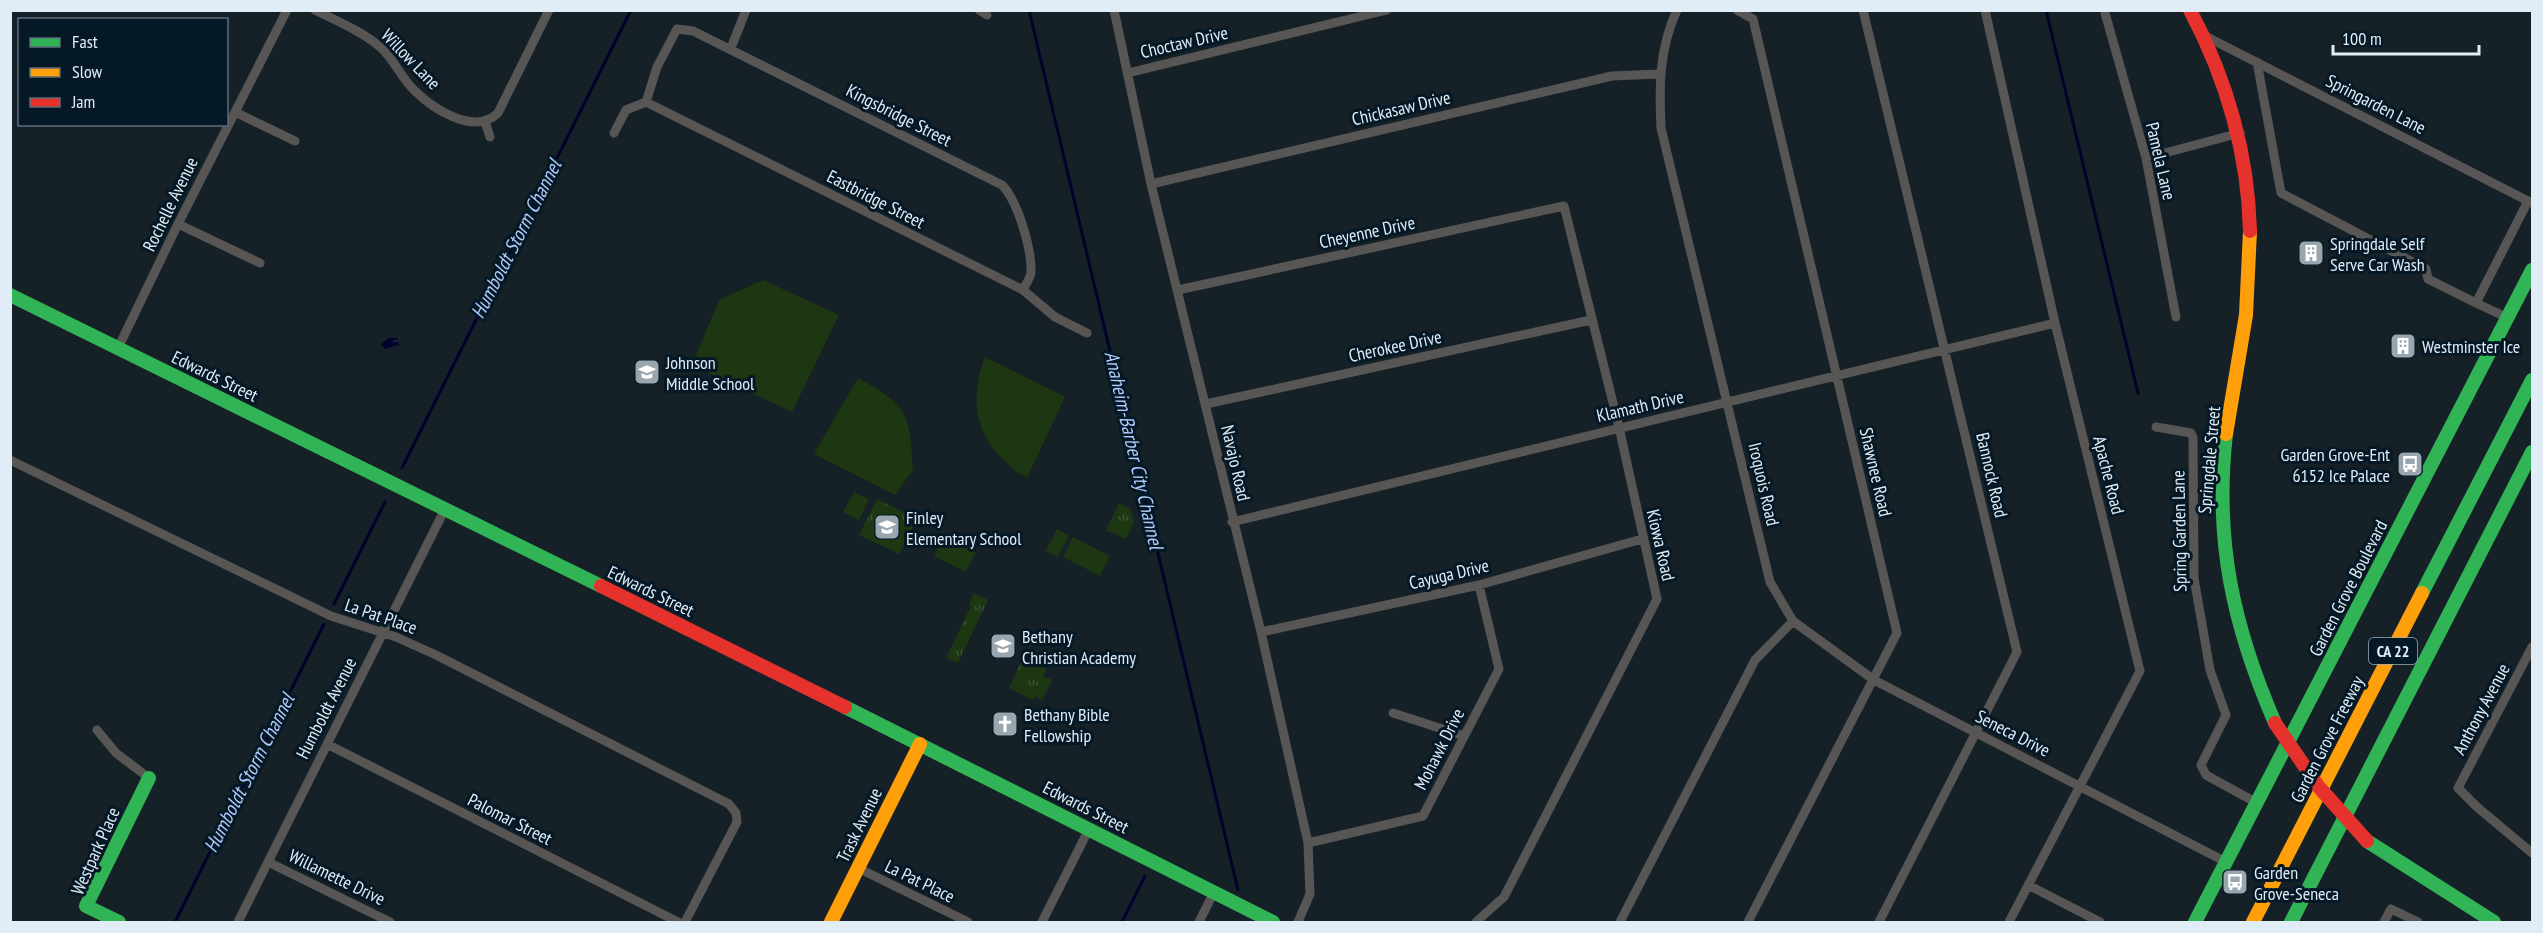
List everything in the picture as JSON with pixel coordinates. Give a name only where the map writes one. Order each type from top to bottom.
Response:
[{"type":"main road","name":"Springdale Street","points":[[2190,10],[2205,36],[2240,133],[2247,174],[2250,214],[2249,285],[2223,475],[2221,522],[2232,607],[2252,671],[2275,723],[2318,786],[2367,840],[2494,922]]},
{"type":"main road","name":"Garden Grove Boulevard","points":[[2195,922],[2532,270]]},
{"type":"main road","name":"Edwards Street","points":[[10,295],[920,744],[1273,922]]},
{"type":"main road","name":"Garden Grove Freeway","points":[[2253,922],[2532,380]]},
{"type":"main road","name":"CA 22","points":[[2291,922],[2532,452]]},
{"type":"main road","name":"Trask Avenue","points":[[831,922],[920,744]]},
{"type":"main road","name":"Westpark Place","points":[[119,922],[86,906],[149,778]]},
{"type":"street","name":"Rochelle Avenue","points":[[228,126],[287,10]]},
{"type":"street","name":"Willow Lane","points":[[315,10],[360,33],[381,48],[413,90],[434,106],[469,123],[485,122]]},
{"type":"street","points":[[490,137],[485,122],[498,113],[549,10]]},
{"type":"street","points":[[731,48],[746,10]]},
{"type":"street","name":"Navajo Road","points":[[1114,10],[1151,184],[1206,404],[1308,843],[1310,894],[1298,922]]},
{"type":"street","name":"Choctaw Drive","points":[[1128,72],[1387,10]]},
{"type":"street","name":"Iroquois Road","points":[[1677,10],[1667,31],[1659,74],[1661,128],[1729,403],[1770,582],[1793,621]]},
{"type":"street","name":"Shawnee Road","points":[[1737,10],[1753,19],[1897,633],[1748,922]]},
{"type":"street","name":"Bannock Road","points":[[1863,10],[2017,652],[1879,922]]},
{"type":"street","name":"Apache Road","points":[[1985,10],[2055,323],[2140,672],[2008,922]]},
{"type":"street","name":"Pamela Lane","points":[[2105,14],[2146,158],[2176,317]]},
{"type":"street","name":"Kingsbridge Street","points":[[646,102],[657,67],[677,29],[693,32],[731,48],[1002,185],[1017,205],[1025,240],[1031,274],[1023,290]]},
{"type":"street","name":"Springarden Lane","points":[[2205,36],[2530,202]]},
{"type":"street","points":[[2257,62],[2281,193],[2426,269],[2428,279],[2508,318]]},
{"type":"street","name":"Chickasaw Drive","points":[[1151,184],[1612,76],[1659,74]]},
{"type":"street","points":[[614,133],[626,110],[646,102]]},
{"type":"street","name":"Eastbridge Street","points":[[646,102],[1023,290],[1055,316],[1087,333]]},
{"type":"street","points":[[235,112],[295,141]]},
{"type":"street","name":"Rochelle Avenue","points":[[118,348],[228,126]]},
{"type":"street","points":[[2146,158],[2240,133]]},
{"type":"street","points":[[2476,303],[2530,202]]},
{"type":"street","name":"Cheyenne Drive","points":[[1178,290],[1564,206]]},
{"type":"street","name":"Kiowa Road","points":[[1476,922],[1504,897],[1657,599],[1619,427],[1564,206]]},
{"type":"street","points":[[178,224],[260,263]]},
{"type":"street","name":"Cherokee Drive","points":[[1206,404],[1591,320]]},
{"type":"street","name":"Klamath Drive","points":[[1232,522],[2055,323]]},
{"type":"street","name":"Spring Garden Lane","points":[[2156,427],[2191,433],[2193,438],[2194,578],[2210,670],[2226,715],[2200,765],[2206,775],[2257,803]]},
{"type":"street","name":"La Pat Place","points":[[10,460],[328,615],[383,632],[436,655],[729,804],[736,813],[737,822],[685,922]]},
{"type":"street","name":"Humboldt Avenue","points":[[238,922],[445,509]]},
{"type":"street","name":"Cayuga Drive","points":[[1260,632],[1479,585],[1642,539]]},
{"type":"street","name":"Mohawk Drive","points":[[1308,843],[1423,816],[1499,669],[1479,585]]},
{"type":"street","points":[[1620,922],[1755,660],[1793,621]]},
{"type":"street","name":"Seneca Drive","points":[[1793,621],[1874,680],[2226,862]]},
{"type":"street","name":"Anthony Avenue","points":[[2532,647],[2458,788],[2532,853]]},
{"type":"street","points":[[1393,713],[1464,736]]},
{"type":"street","points":[[97,730],[116,753],[149,778]]},
{"type":"street","name":"Palomar Street","points":[[327,744],[678,922]]},
{"type":"street","points":[[1042,922],[1089,829]]},
{"type":"street","name":"Willamette Drive","points":[[268,862],[390,922]]},
{"type":"street","name":"La Pat Place","points":[[858,868],[968,922]]},
{"type":"street","points":[[2028,885],[2100,922]]},
{"type":"street","points":[[1199,922],[1214,892]]},
{"type":"street","points":[[2384,922],[2391,909],[2418,922]]},
{"type":"green space","points":[[763,280],[839,315],[792,412],[692,365],[719,300]]},
{"type":"green space","points":[[985,357],[1065,397],[1027,478],[998,454],[988,441],[981,426],[977,410],[977,393]]},
{"type":"green space","points":[[858,378],[888,396],[904,414],[908,424],[913,470],[895,495],[814,454]]},
{"type":"green space","points":[[854,492],[869,499],[859,520],[843,512]]},
{"type":"green space","points":[[877,499],[917,519],[899,554],[859,535]]},
{"type":"green space","points":[[1119,503],[1131,509],[1134,522],[1126,539],[1106,530]]},
{"type":"green space","points":[[1057,529],[1069,535],[1058,557],[1046,551]]},
{"type":"green space","points":[[944,536],[976,552],[966,572],[934,556]]},
{"type":"green space","points":[[1073,537],[1110,556],[1100,576],[1063,557]]},
{"type":"green space","points":[[974,593],[988,600],[958,663],[946,658],[971,606],[969,604]]},
{"type":"green space","points":[[1023,658],[1046,669],[1043,676],[1052,680],[1042,700],[1035,696],[1033,700],[1009,688]]},
{"type":"water","points":[[389,338],[397,338],[401,344],[385,349],[381,344]]},
{"type":"waterway","name":"Humboldt Storm Channel","points":[[402,468],[631,10]]},
{"type":"waterway","name":"Anaheim-Barber City Channel","points":[[1029,10],[1238,890]]},
{"type":"waterway","points":[[2046,10],[2138,393]]},
{"type":"waterway","points":[[334,604],[385,502]]},
{"type":"waterway","name":"Humboldt Storm Channel","points":[[175,922],[324,624]]},
{"type":"waterway","points":[[1122,922],[1145,876]]},
{"type":"traffic: fast","points":[[2195,922],[2532,270]]},
{"type":"traffic: fast","points":[[10,295],[601,586]]},
{"type":"traffic: fast","points":[[2422,593],[2532,380]]},
{"type":"traffic: fast","points":[[2226,434],[2223,510],[2230,582],[2248,652],[2275,723]]},
{"type":"traffic: fast","points":[[2291,922],[2532,452]]},
{"type":"traffic: fast","points":[[845,707],[1273,922]]},
{"type":"traffic: fast","points":[[119,922],[86,906],[149,778]]},
{"type":"traffic: fast","points":[[2367,841],[2494,922]]},
{"type":"traffic: slow","points":[[2226,434],[2246,315],[2250,231]]},
{"type":"traffic: slow","points":[[2253,922],[2422,593]]},
{"type":"traffic: slow","points":[[831,922],[920,744]]},
{"type":"traffic: jam","points":[[2190,10],[2215,63],[2233,117],[2245,173],[2250,231]]},
{"type":"traffic: jam","points":[[601,586],[845,707]]},
{"type":"traffic: jam","points":[[2275,723],[2318,786],[2367,841]]},
{"type":"place","name":"Springdale Self Serve Car Wash","points":[[2311,253]]},
{"type":"place","name":"Westminster Ice","points":[[2403,346]]},
{"type":"place","name":"Johnson Middle School","points":[[647,372]]},
{"type":"place","name":"Garden Grove-Ent 6152 Ice Palace","points":[[2410,464]]},
{"type":"place","name":"Finley Elementary School","points":[[887,527]]},
{"type":"place","name":"Bethany Christian Academy","points":[[1003,646]]},
{"type":"place","name":"Bethany Bible Fellowship","points":[[1005,724]]},
{"type":"place","name":"Garden Grove-Seneca","points":[[2235,882]]}]
